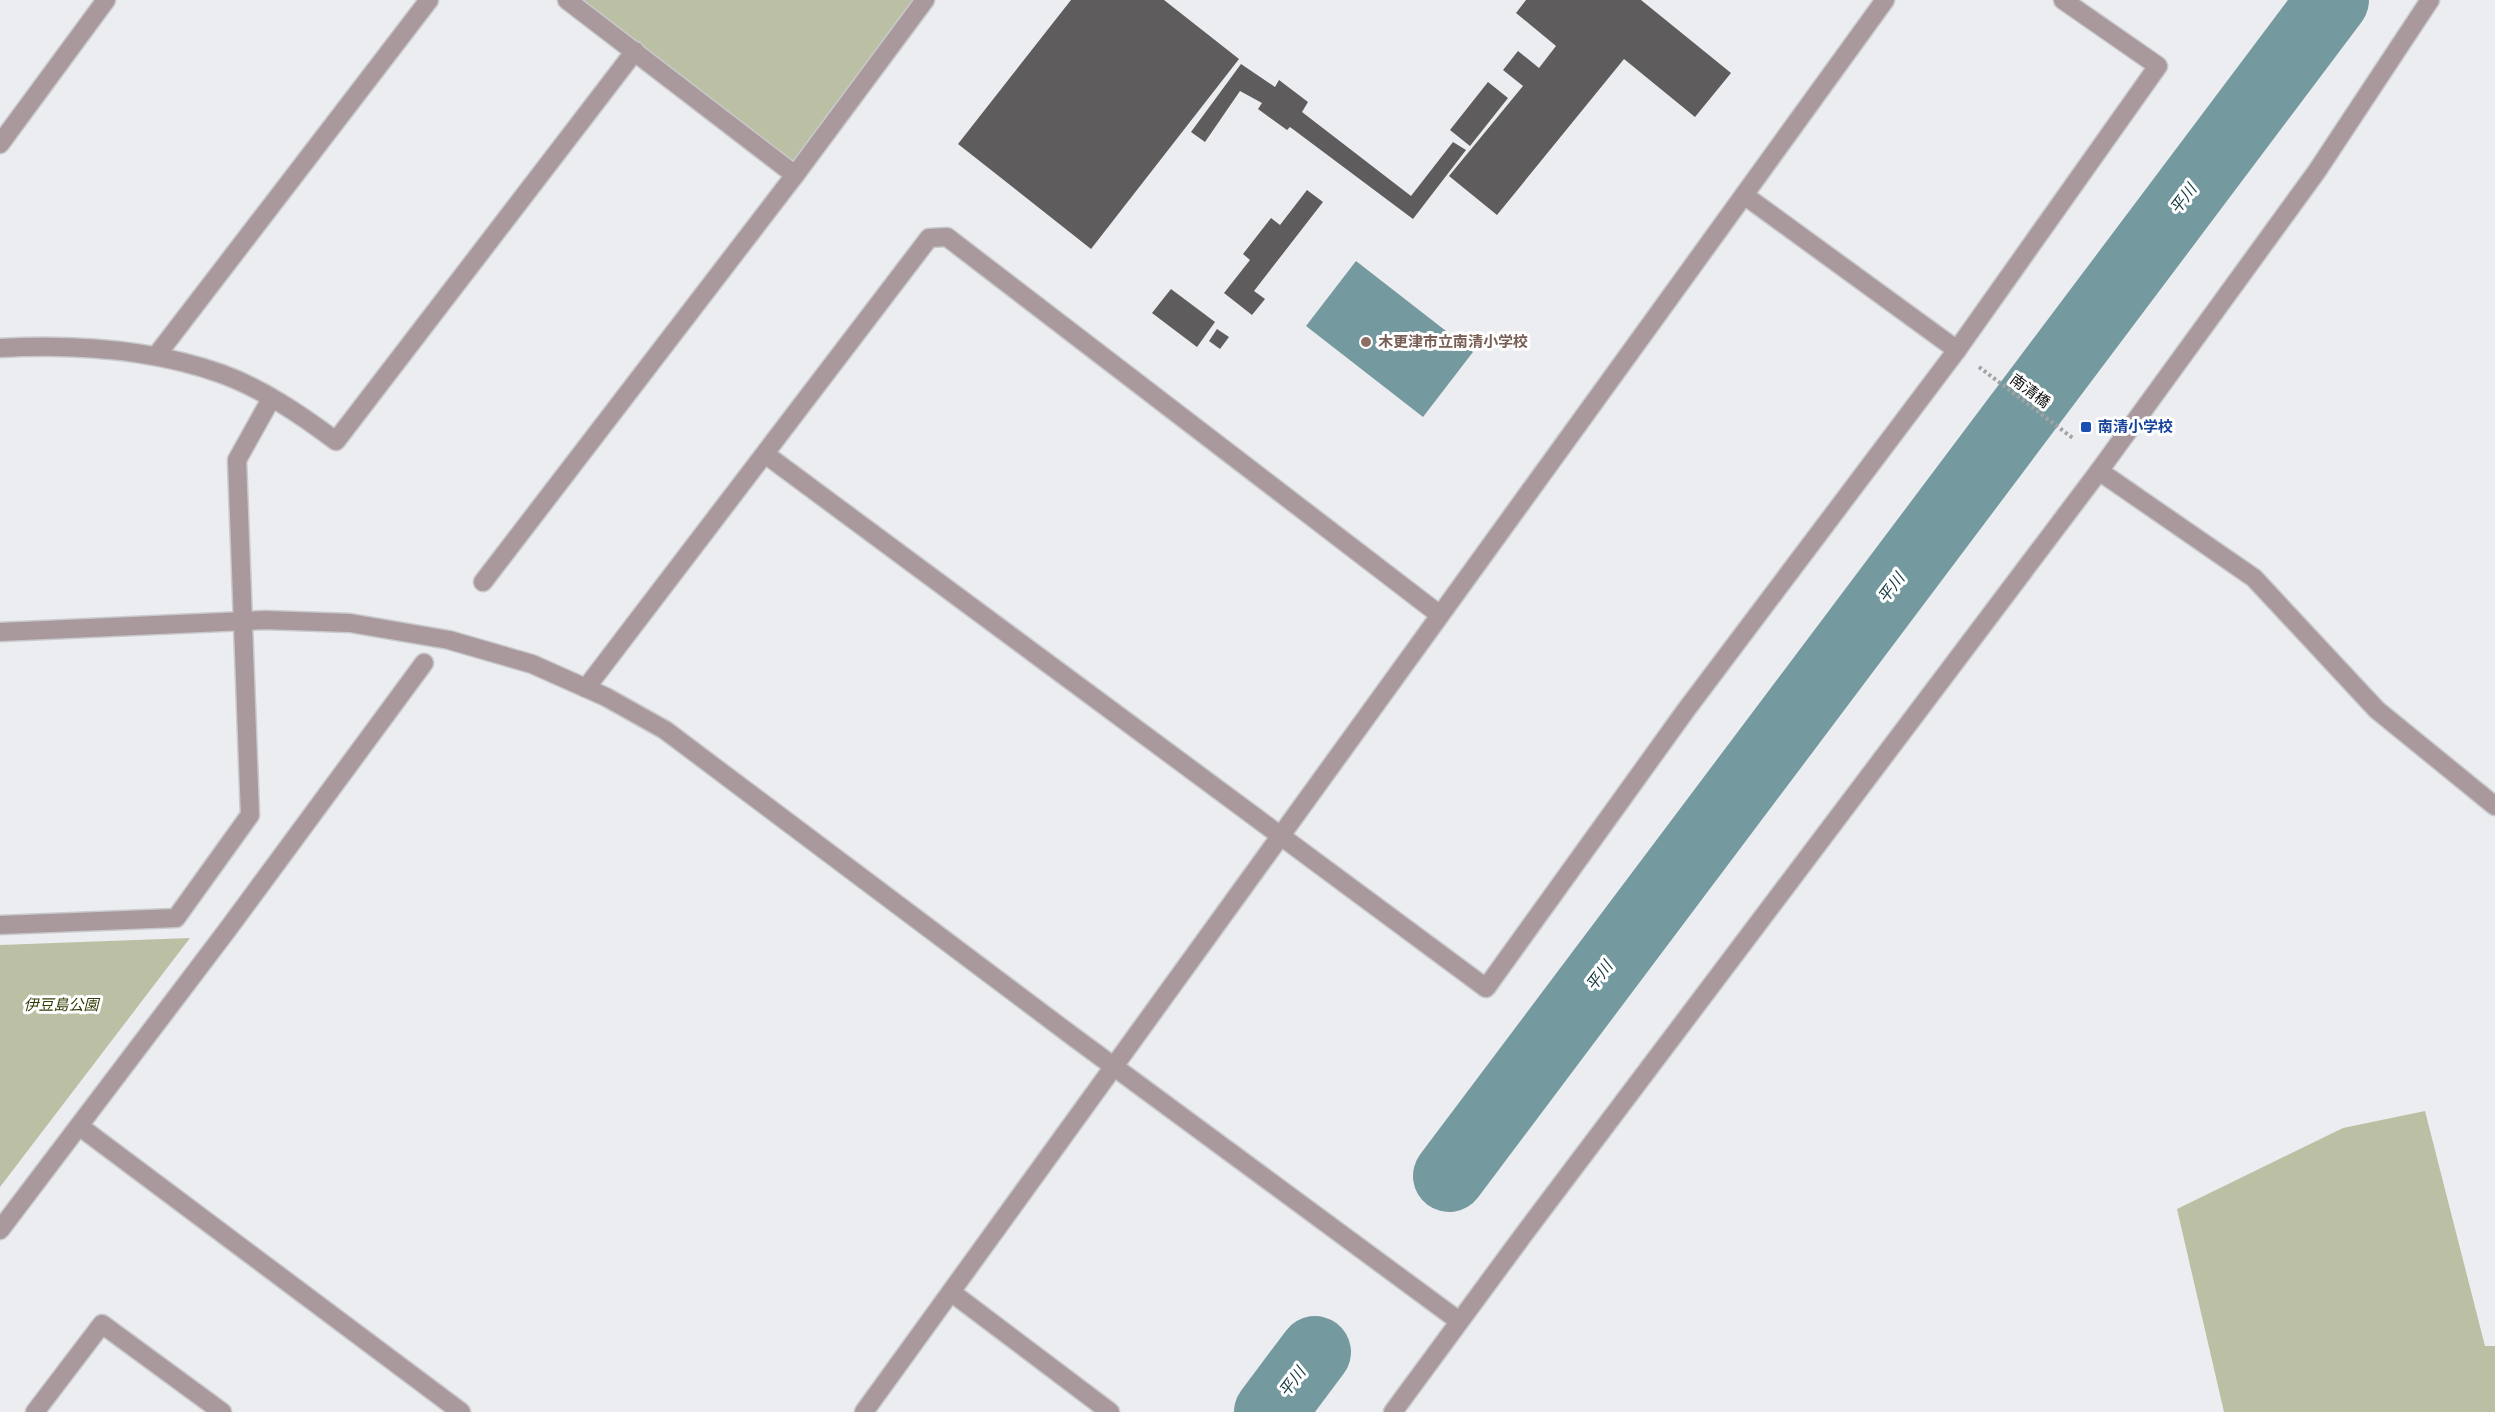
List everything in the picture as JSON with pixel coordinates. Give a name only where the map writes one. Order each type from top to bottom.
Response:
[{"type":"street","points":[[0,144],[106,0]]},
{"type":"street","points":[[156,357],[429,0]]},
{"type":"street","points":[[567,0],[795,175]]},
{"type":"street","points":[[483,582],[795,175],[925,0]]},
{"type":"street","points":[[864,1412],[1885,0]]},
{"type":"street","points":[[765,453],[1486,988],[1686,710],[1957,350],[2158,66],[2063,0]]},
{"type":"street","points":[[1393,1412],[2099,471],[2317,171],[2430,0]]},
{"type":"street","points":[[0,348],[84,347],[156,357],[222,374],[301,414],[336,441],[635,51]]},
{"type":"street","points":[[1744,195],[1957,350]]},
{"type":"street","points":[[586,688],[928,238],[947,237],[1440,615]]},
{"type":"street","points":[[0,926],[176,918],[250,815],[237,460],[271,399]]},
{"type":"street","points":[[2099,471],[2254,578],[2377,710],[2495,806]]},
{"type":"street","points":[[0,632],[243,621],[350,623],[449,640],[532,664],[586,688],[665,730],[1409,1287],[1459,1322]]},
{"type":"street","points":[[0,1230],[424,663]]},
{"type":"street","points":[[79,1126],[461,1412]]},
{"type":"street","points":[[951,1292],[1110,1412]]},
{"type":"street","points":[[35,1412],[102,1324],[222,1412]]},
{"type":"path","name":"南清橋","points":[[1978,366],[2074,439]]},
{"type":"green space","points":[[565,0],[925,0],[795,175]]},
{"type":"green space","name":"伊豆島公園","points":[[190,938],[0,1187],[0,945]]},
{"type":"green space","points":[[2425,1111],[2485,1346],[2495,1346],[2495,1412],[2224,1412],[2177,1209],[2343,1128]]},
{"type":"water","points":[[1356,261],[1473,352],[1423,417],[1306,326]]},
{"type":"building","points":[[1071,0],[1164,0],[1239,59],[1091,249],[958,144]]},
{"type":"building","points":[[1526,0],[1641,0],[1731,73],[1695,117],[1624,59],[1497,215],[1449,176],[1523,86],[1503,70],[1518,51],[1539,68],[1556,46],[1516,13]]},
{"type":"building","points":[[1241,64],[1275,87],[1279,80],[1308,102],[1302,112],[1411,196],[1453,142],[1466,150],[1413,219],[1290,127],[1287,130],[1258,109],[1262,103],[1240,91],[1205,142],[1191,132]]},
{"type":"building","points":[[1488,82],[1508,98],[1470,146],[1450,130]]},
{"type":"building","points":[[1307,190],[1323,202],[1254,291],[1265,299],[1252,315],[1224,293],[1250,260],[1243,254],[1271,218],[1280,225]]},
{"type":"building","points":[[1171,289],[1215,322],[1197,347],[1152,313]]},
{"type":"building","points":[[1217,329],[1229,337],[1220,349],[1209,341]]},
{"type":"waterway","name":"平川","points":[[1449,1176],[2333,0]]},
{"type":"waterway","name":"平川","points":[[1270,1412],[1315,1352]]},
{"type":"place","name":"木更津市立南清小学校","points":[[1366,342]]},
{"type":"place","name":"南清小学校","points":[[2086,427]]}]
